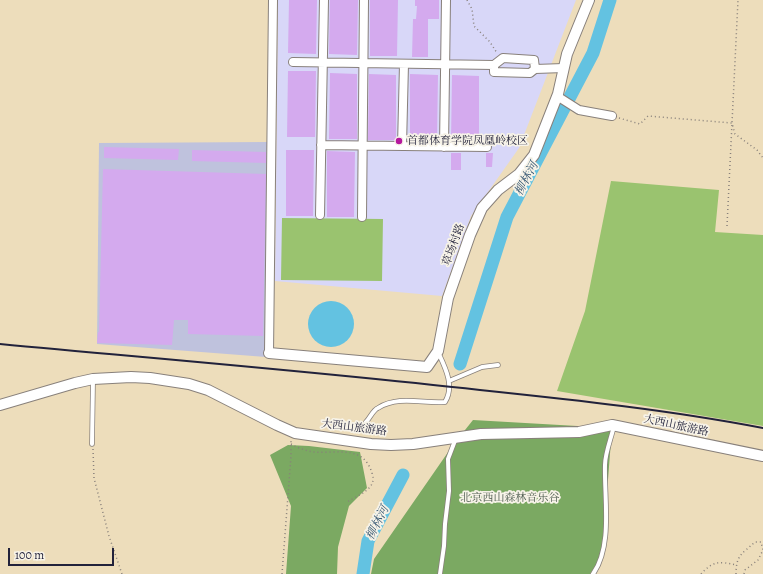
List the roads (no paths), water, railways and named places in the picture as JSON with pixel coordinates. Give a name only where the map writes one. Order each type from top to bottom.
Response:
[{"type":"street","points":[[269,353],[273,0]]},
{"type":"street","points":[[320,215],[324,0]]},
{"type":"street","points":[[362,216],[364,0]]},
{"type":"street","points":[[444,147],[446,0]]},
{"type":"street","name":"草场村路","points":[[269,353],[427,367],[438,351],[448,298],[470,235],[482,208],[498,190],[519,174],[534,155],[559,98],[567,54],[589,0]]},
{"type":"street","points":[[293,62],[494,65],[503,58],[534,60],[535,69]]},
{"type":"street","points":[[402,146],[404,64]]},
{"type":"street","points":[[494,65],[494,72],[530,73],[535,69],[564,68]]},
{"type":"street","points":[[559,98],[579,110],[612,116]]},
{"type":"street","points":[[322,145],[487,147]]},
{"type":"street","name":"大西山旅游路","points":[[0,405],[93,379],[131,377],[168,380],[189,384],[208,390],[278,426],[291,431],[371,444],[413,444],[481,434],[579,432],[614,426],[763,456]]},
{"type":"lane","points":[[366,422],[377,408],[394,401],[416,400],[432,403],[445,402],[449,396],[449,380],[438,351]]},
{"type":"lane","points":[[449,380],[482,368],[498,365]]},
{"type":"lane","points":[[92,444],[93,379]]},
{"type":"lane","points":[[593,574],[602,554],[606,530],[605,464],[614,426]]},
{"type":"lane","points":[[440,574],[449,491],[448,459],[456,438]]},
{"type":"water","points":[[326,301],[336,301],[344,305],[350,311],[354,319],[354,329],[350,337],[344,343],[336,347],[326,347],[318,343],[312,337],[308,329],[308,319],[312,311],[318,305]]},
{"type":"waterway","name":"柳林河","points":[[460,364],[507,217],[593,53],[610,0]]},
{"type":"waterway","name":"柳林河","points":[[363,574],[368,541],[403,475]]},
{"type":"railway","points":[[0,344],[360,377],[551,398],[622,406],[763,428]]},
{"type":"place","name":"首都体育学院凤凰岭校区","points":[[399,141]]},
{"type":"park label","name":"北京西山森林音乐谷","points":[[510,498]]}]
